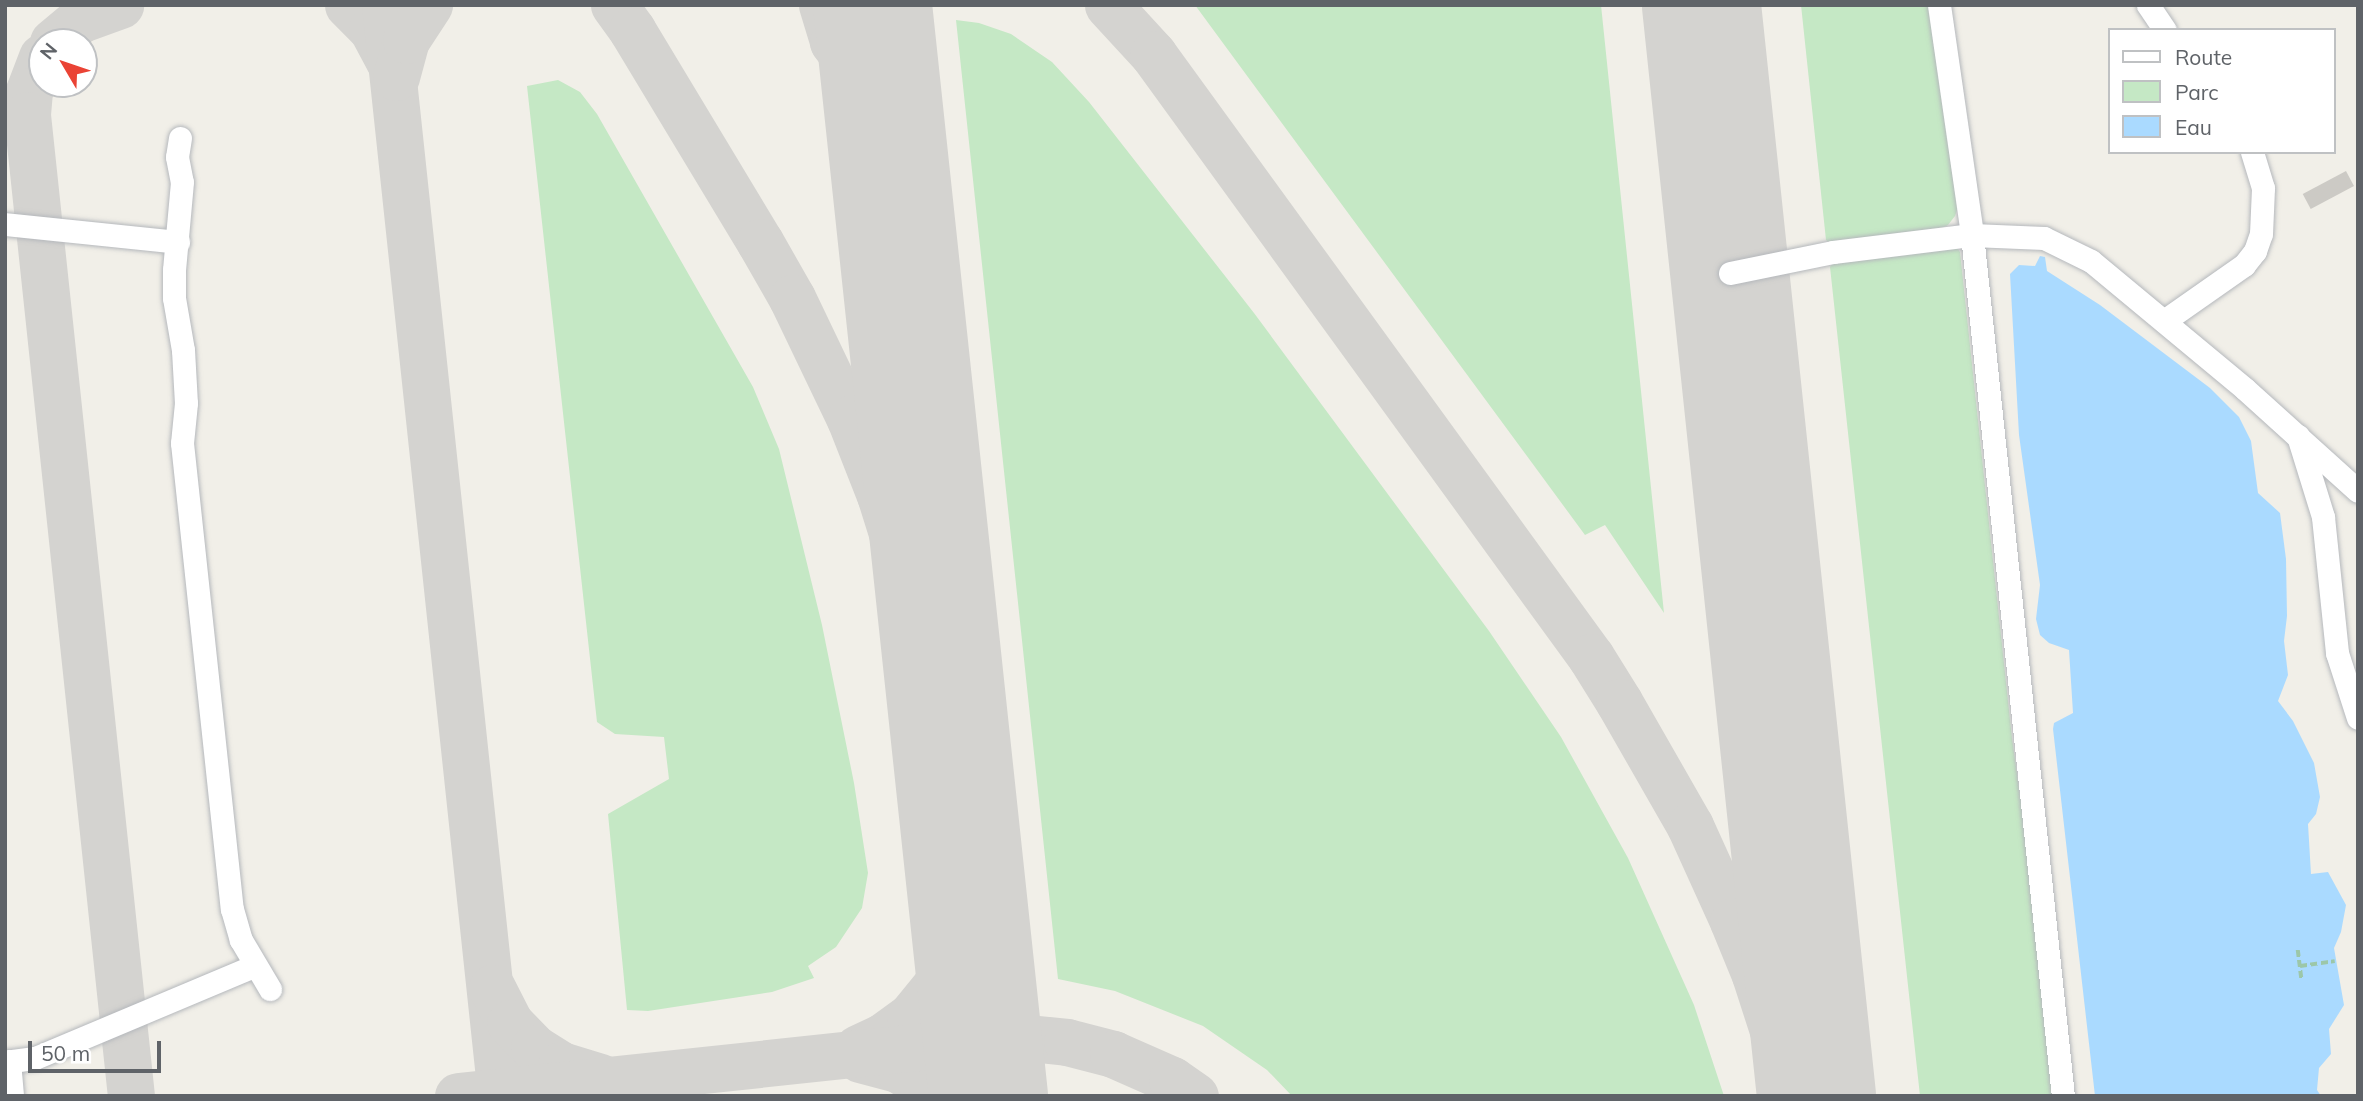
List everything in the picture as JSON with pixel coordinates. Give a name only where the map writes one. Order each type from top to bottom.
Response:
[{"type":"lane","points":[[1939,5],[1972,235],[2063,1096]]},
{"type":"lane","points":[[2148,5],[2164,28]]},
{"type":"lane","points":[[180,138],[177,157],[182,182],[174,298],[183,350],[186,403],[182,443],[232,909],[241,940],[270,989]]},
{"type":"lane","points":[[2164,321],[2244,265],[2255,251],[2261,234],[2263,188],[2253,154]]},
{"type":"lane","points":[[5,224],[178,242]]},
{"type":"lane","points":[[1730,273],[1833,252],[1972,235],[2044,238],[2091,261],[2298,436],[2358,491]]},
{"type":"lane","points":[[2298,436],[2323,517],[2337,653],[2358,718]]},
{"type":"lane","points":[[12,1096],[7,1062],[35,1058],[254,966]]},
{"type":"path","points":[[2298,950],[2302,981]]},
{"type":"path","points":[[2300,966],[2335,961]]},
{"type":"green space","points":[[1195,5],[1601,5],[1664,613],[1605,525],[1585,535]]},
{"type":"green space","points":[[1801,5],[1936,5],[1959,204],[1948,225],[1936,231],[1834,246],[1826,240]]},
{"type":"green space","points":[[956,20],[979,23],[1011,34],[1052,62],[1089,102],[1254,313],[1489,631],[1561,737],[1628,858],[1694,1005],[1724,1096],[1292,1096],[1267,1070],[1203,1026],[1115,991],[1058,979]]},
{"type":"green space","points":[[558,80],[580,92],[597,114],[753,387],[779,449],[822,625],[854,783],[868,873],[862,908],[836,947],[808,966],[814,978],[772,992],[648,1011],[627,1010],[608,814],[669,779],[664,737],[615,734],[597,722],[527,86]]},
{"type":"green space","points":[[1956,246],[1960,252],[2012,738],[2045,975],[2056,1096],[1920,1096],[1830,267],[1834,261]]},
{"type":"water","points":[[2040,256],[2045,257],[2047,271],[2100,305],[2210,388],[2239,417],[2251,441],[2258,493],[2280,513],[2286,559],[2287,616],[2284,641],[2288,675],[2278,701],[2293,721],[2314,763],[2320,797],[2316,814],[2308,824],[2311,874],[2328,872],[2346,905],[2341,932],[2334,948],[2344,1005],[2329,1029],[2331,1054],[2319,1068],[2317,1090],[2321,1096],[2095,1096],[2053,729],[2054,723],[2073,713],[2069,650],[2049,643],[2040,635],[2036,619],[2040,585],[2019,435],[2010,274],[2019,265],[2035,266]]},
{"type":"building","points":[[2346,171],[2354,186],[2311,209],[2303,194]]},
{"type":"taxiway","points":[[70,28],[79,20],[120,5]]},
{"type":"taxiway","points":[[348,5],[372,29],[389,61]]},
{"type":"taxiway","points":[[385,5],[501,1096]]},
{"type":"taxiway","points":[[396,77],[406,40],[429,5]]},
{"type":"taxiway","points":[[614,5],[632,30],[792,298],[850,419],[880,495],[923,632],[954,776]]},
{"type":"taxiway","points":[[822,5],[833,42],[876,101],[882,116],[887,162]]},
{"type":"taxiway","points":[[1108,5],[1153,54],[1591,657],[1690,826],[1755,975],[1794,1096]]},
{"type":"taxiway","points":[[28,98],[27,115],[131,1096]]},
{"type":"taxiway","points":[[858,1048],[882,1037],[910,1017],[941,979],[957,945],[963,920],[966,883]]},
{"type":"taxiway","points":[[492,988],[510,1023],[534,1048],[561,1065],[600,1077]]},
{"type":"taxiway","points":[[458,1096],[966,1042],[1029,1038],[1067,1042],[1113,1054],[1172,1080],[1195,1096]]},
{"type":"taxiway","points":[[860,1059],[898,1069],[940,1096]]},
{"type":"runway","points":[[872,5],[988,1096]]},
{"type":"runway","points":[[1701,5],[1816,1096]]}]
